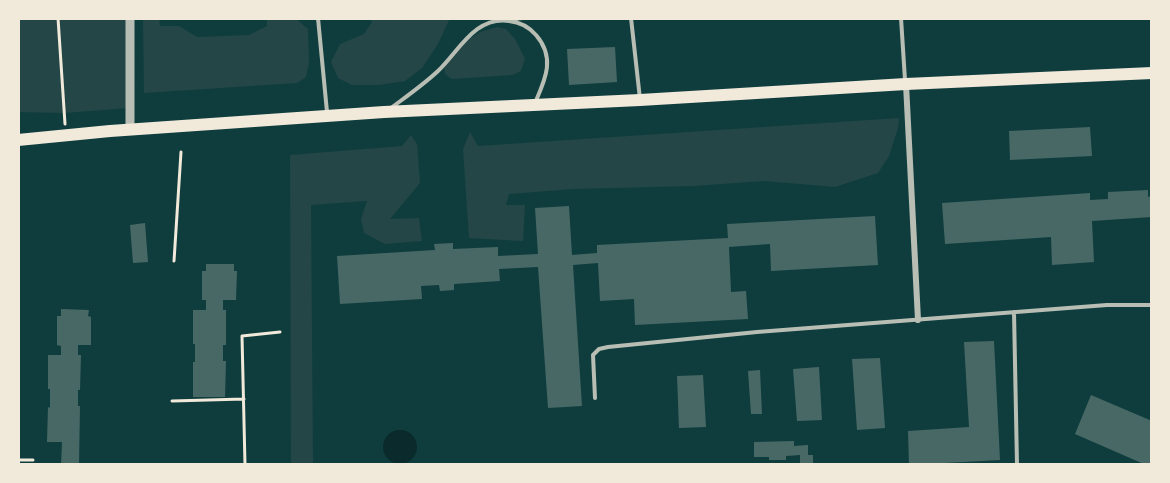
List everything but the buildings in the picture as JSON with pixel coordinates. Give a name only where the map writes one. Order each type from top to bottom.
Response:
[{"type":"main road","points":[[18,140],[384,112],[1152,73]]},
{"type":"street","points":[[130,18],[130,130]]},
{"type":"street","points":[[906,84],[918,320]]},
{"type":"lane","points":[[318,18],[327,116]]},
{"type":"lane","points":[[384,112],[422,86],[473,32],[488,23],[523,18]]},
{"type":"lane","points":[[631,18],[640,100]]},
{"type":"lane","points":[[901,18],[906,84]]},
{"type":"lane","points":[[504,20],[528,28],[544,47],[548,64],[547,73],[535,104]]},
{"type":"lane","points":[[596,398],[593,355],[599,349],[757,332],[1107,305],[1152,305]]},
{"type":"lane","points":[[1014,312],[1017,465]]},
{"type":"path","points":[[58,18],[66,136]]},
{"type":"path","points":[[174,261],[181,152]]},
{"type":"path","points":[[245,465],[242,336],[280,332]]},
{"type":"path","points":[[172,401],[244,399]]},
{"type":"path","points":[[18,460],[33,460]]},
{"type":"shaded area","points":[[18,18],[130,18],[130,108],[64,113],[18,112]]},
{"type":"shaded area","points":[[143,18],[159,18],[160,26],[179,26],[197,37],[249,35],[267,26],[267,18],[295,18],[308,29],[309,63],[306,77],[297,83],[144,93]]},
{"type":"shaded area","points":[[370,18],[450,18],[438,44],[422,68],[405,81],[379,85],[352,85],[338,78],[331,62],[340,44],[364,34],[372,22]]},
{"type":"shaded area","points":[[497,27],[506,29],[515,39],[525,59],[521,71],[512,75],[452,79],[445,74],[444,66],[461,44],[480,32]]},
{"type":"shaded area","points":[[899,118],[889,156],[878,173],[835,187],[765,181],[509,194],[506,205],[525,205],[523,241],[469,238],[463,149],[470,132],[478,146]]},
{"type":"shaded area","points":[[411,135],[417,144],[420,183],[390,219],[419,218],[422,241],[385,244],[364,233],[361,219],[367,201],[311,205],[313,465],[291,465],[290,155],[402,146]]},
{"type":"shaded area","points":[[400,430],[412,435],[417,447],[412,459],[400,464],[388,459],[383,447],[388,435]]}]
